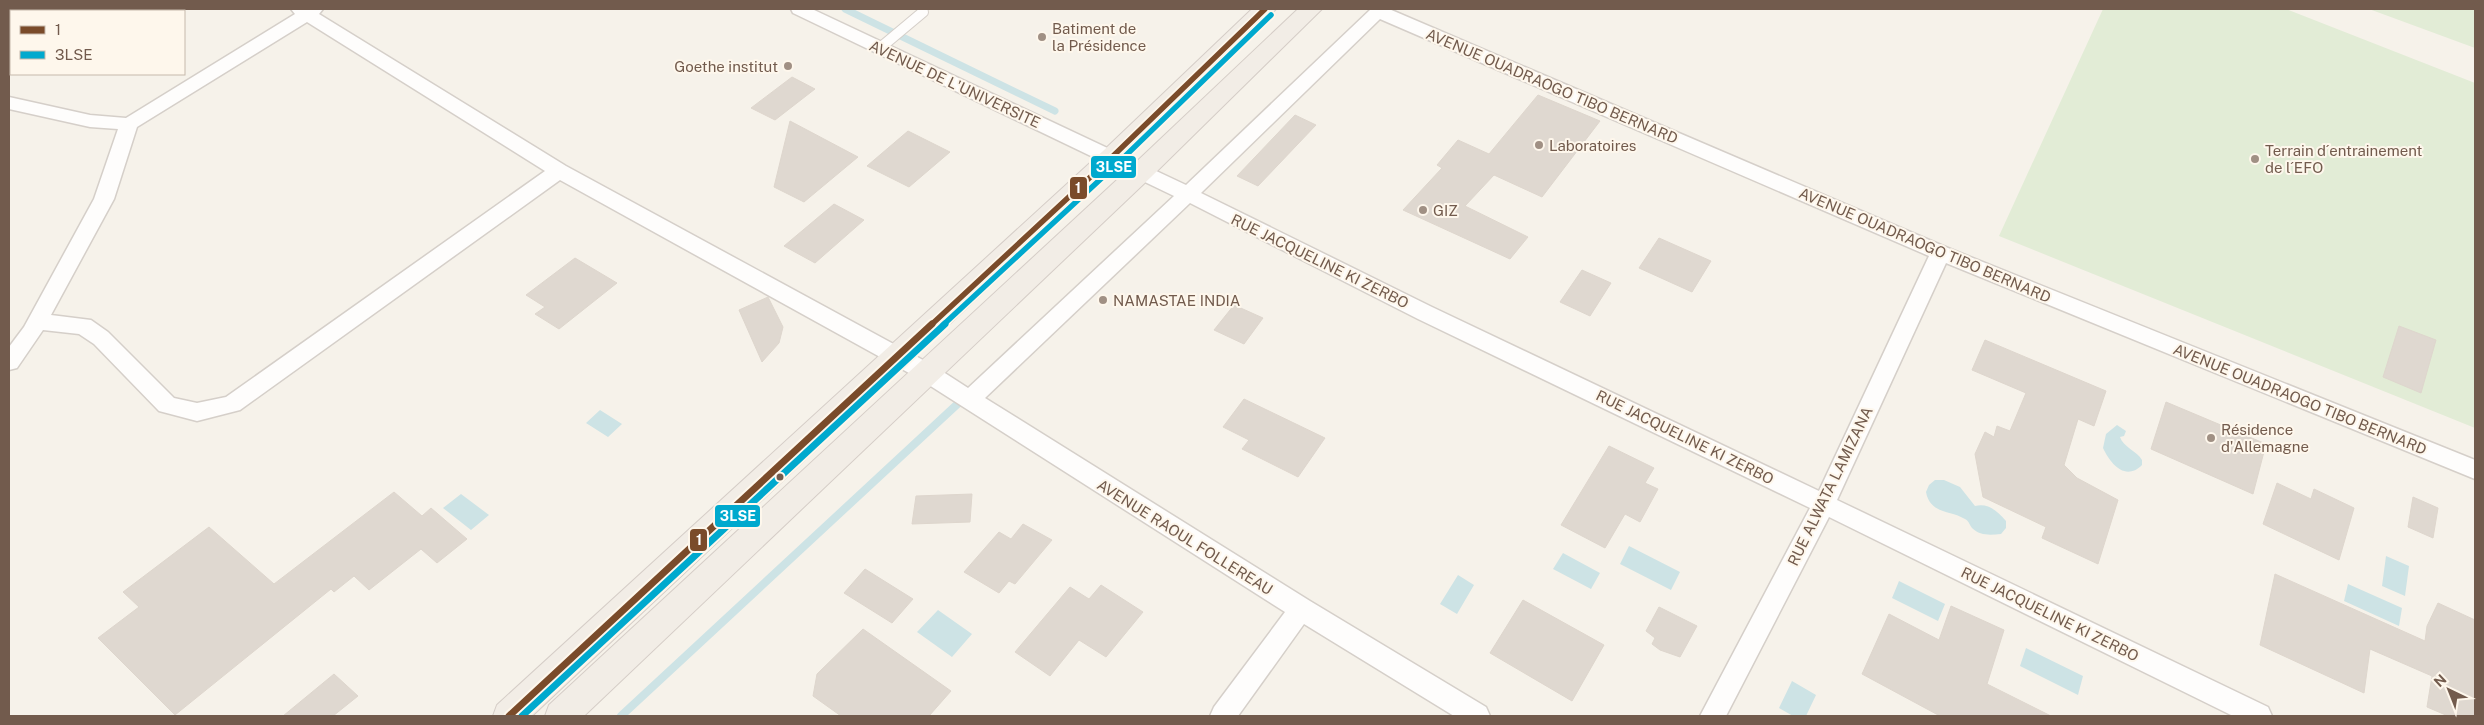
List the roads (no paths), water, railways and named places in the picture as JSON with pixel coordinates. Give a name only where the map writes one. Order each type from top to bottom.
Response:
[{"type":"main road","points":[[509,716],[895,356],[1112,157],[1265,9]]},
{"type":"main road","points":[[561,716],[1142,171],[1311,9]]},
{"type":"street","name":"AVENUE DE L'UNIVERSITE","points":[[799,9],[1112,157]]},
{"type":"street","points":[[9,103],[90,121],[129,124],[307,10]]},
{"type":"street","name":"AVENUE RAOUL FOLLEREAU","points":[[307,10],[559,171],[926,372],[1301,610],[1476,716]]},
{"type":"street","points":[[969,400],[1188,195],[1379,10]]},
{"type":"street","name":"AVENUE OUADRAOGO TIBO BERNARD","points":[[1379,10],[1941,253],[2475,470]]},
{"type":"street","points":[[9,362],[37,322],[104,198],[129,124]]},
{"type":"street","name":"RUE JACQUELINE KI ZERBO","points":[[1112,157],[1424,313],[1824,504],[2258,716]]},
{"type":"street","points":[[37,322],[84,326],[102,338],[167,405],[197,412],[232,404],[559,171]]},
{"type":"street","name":"RUE ALWATA LAMIZANA","points":[[1713,716],[1824,504],[1941,253]]},
{"type":"street","points":[[1223,716],[1301,610]]},
{"type":"lane","points":[[880,48],[923,12]]},
{"type":"waterway","points":[[845,9],[1055,111]]},
{"type":"waterway","points":[[621,716],[964,398]]},
{"type":"place","name":"Batiment de la Présidence","points":[[1042,37]]},
{"type":"place","name":"Goethe institut","points":[[788,66]]},
{"type":"place","name":"Laboratoires","points":[[1539,145]]},
{"type":"place","name":"Terrain d´entrainement de l´EFO","points":[[2255,159]]},
{"type":"place","name":"GIZ","points":[[1423,210]]},
{"type":"place","name":"NAMASTAE INDIA","points":[[1103,300]]},
{"type":"place","name":"Résidence d'Allemagne","points":[[2211,438]]}]
